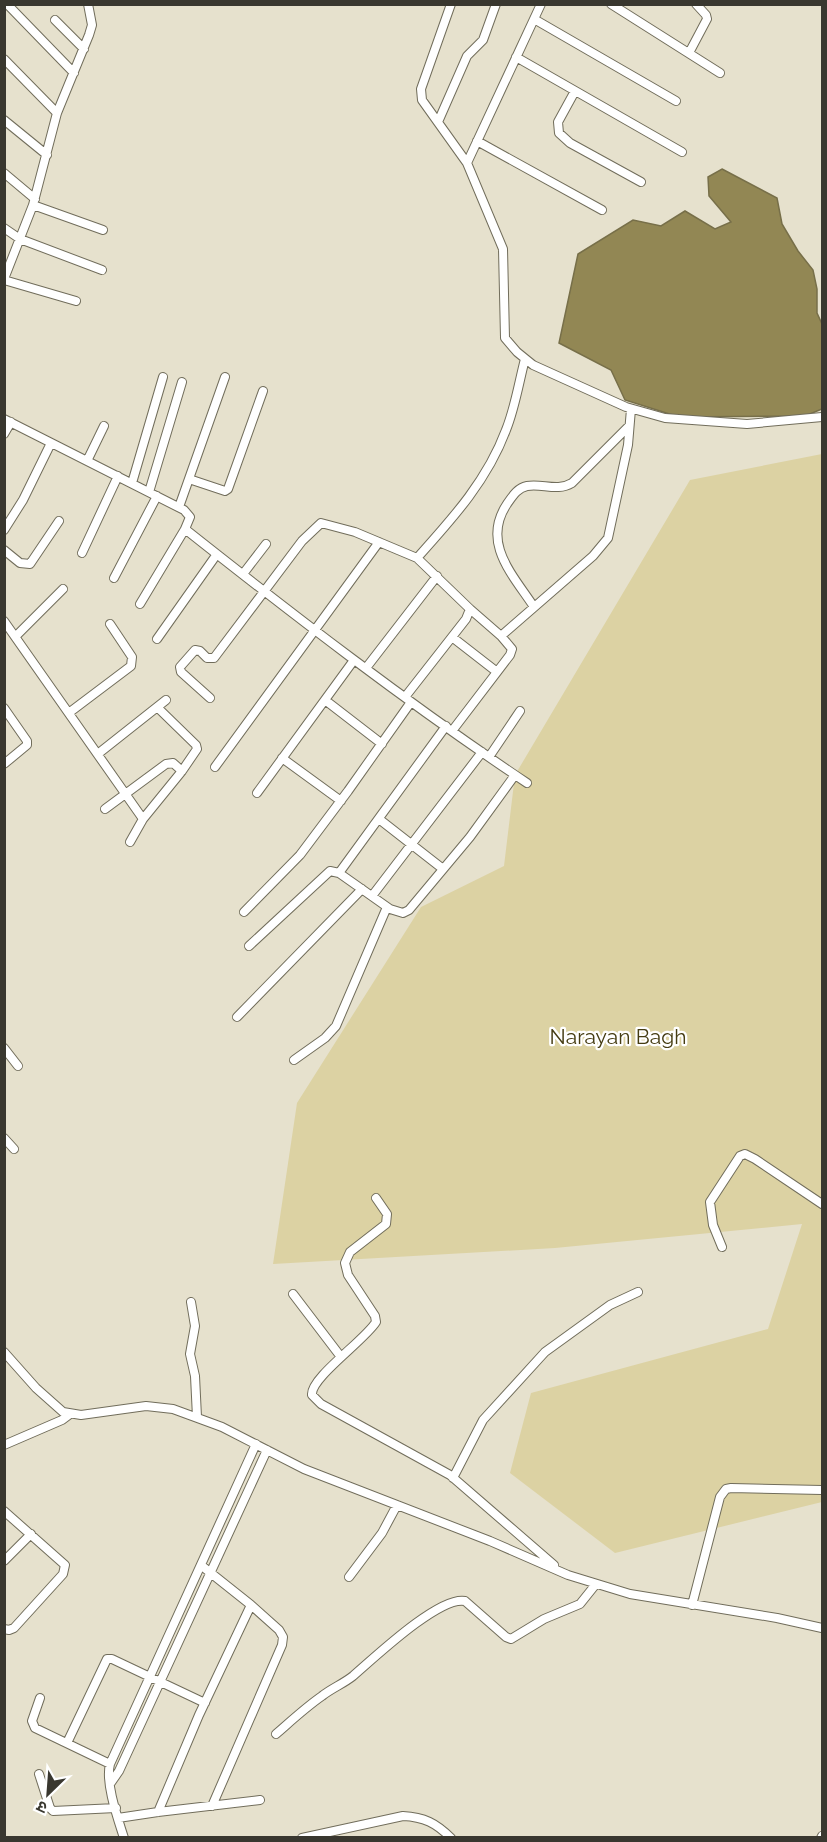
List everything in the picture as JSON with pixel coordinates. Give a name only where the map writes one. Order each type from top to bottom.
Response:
[{"type":"street","points":[[7,4],[74,73]]},
{"type":"street","points":[[76,301],[4,279],[34,202],[57,113],[92,25],[88,4]]},
{"type":"street","points":[[451,4],[421,89],[423,100],[467,163],[503,249],[505,338],[510,345],[525,359],[547,372],[631,409],[665,418],[747,424],[822,417]]},
{"type":"street","points":[[438,122],[467,56],[483,40],[496,4]]},
{"type":"street","points":[[467,163],[541,4]]},
{"type":"street","points":[[611,4],[720,73]]},
{"type":"street","points":[[689,53],[707,19],[696,4]]},
{"type":"street","points":[[534,19],[676,101]]},
{"type":"street","points":[[55,20],[84,49]]},
{"type":"street","points":[[516,57],[682,152]]},
{"type":"street","points":[[4,59],[57,113]]},
{"type":"street","points":[[575,91],[558,123],[559,133],[570,142],[641,182]]},
{"type":"street","points":[[4,120],[47,155]]},
{"type":"street","points":[[477,141],[602,210]]},
{"type":"street","points":[[4,173],[34,202],[104,230]]},
{"type":"street","points":[[4,228],[20,239],[102,270]]},
{"type":"street","points":[[417,558],[460,511],[478,485],[507,430],[525,359]]},
{"type":"street","points":[[179,507],[225,376]]},
{"type":"street","points":[[132,483],[163,377]]},
{"type":"street","points":[[114,578],[153,494],[182,382]]},
{"type":"street","points":[[189,479],[219,490],[228,489],[263,391]]},
{"type":"street","points":[[501,636],[592,556],[608,538],[628,445],[631,409]]},
{"type":"street","points":[[4,434],[8,421],[188,513],[190,517],[185,529],[140,604]]},
{"type":"street","points":[[87,461],[104,426]]},
{"type":"street","points":[[534,607],[499,552],[496,528],[503,511],[514,494],[521,488],[536,486],[557,488],[566,487],[572,483],[629,426]]},
{"type":"street","points":[[4,530],[23,500],[51,443]]},
{"type":"street","points":[[82,553],[118,476]]},
{"type":"street","points":[[4,549],[20,563],[30,564],[59,521]]},
{"type":"street","points":[[210,698],[181,672],[180,667],[195,650],[200,651],[207,658],[214,658],[302,541],[317,525],[330,524],[355,532],[417,558],[512,649],[497,672],[449,729],[339,873]]},
{"type":"street","points":[[185,529],[354,660],[527,783]]},
{"type":"street","points":[[214,767],[379,542]]},
{"type":"street","points":[[243,574],[266,544]]},
{"type":"street","points":[[157,639],[217,554]]},
{"type":"street","points":[[366,668],[436,576]]},
{"type":"street","points":[[16,636],[63,589]]},
{"type":"street","points":[[244,912],[300,855],[341,801],[382,744],[408,699],[470,609]]},
{"type":"street","points":[[4,621],[99,753],[143,819]]},
{"type":"street","points":[[70,712],[131,666],[132,657],[110,624]]},
{"type":"street","points":[[452,637],[497,672]]},
{"type":"street","points":[[256,794],[354,660]]},
{"type":"street","points":[[99,753],[166,700]]},
{"type":"street","points":[[325,700],[382,744]]},
{"type":"street","points":[[130,842],[143,819],[196,752],[196,745],[157,707]]},
{"type":"street","points":[[4,708],[27,741],[27,745],[4,764]]},
{"type":"street","points":[[372,896],[520,711]]},
{"type":"street","points":[[282,758],[341,801]]},
{"type":"street","points":[[105,809],[170,762],[182,771]]},
{"type":"street","points":[[249,946],[330,871],[339,873],[397,912],[403,913],[409,910],[470,837],[515,775]]},
{"type":"street","points":[[379,819],[443,869]]},
{"type":"street","points":[[237,1017],[362,889]]},
{"type":"street","points":[[294,1060],[325,1038],[336,1026],[387,907]]},
{"type":"street","points":[[4,1048],[18,1066]]},
{"type":"street","points":[[4,1138],[14,1149]]},
{"type":"street","points":[[722,1247],[713,1224],[710,1202],[740,1156],[745,1154],[755,1159],[822,1204]]},
{"type":"street","points":[[376,1198],[387,1214],[386,1224],[350,1252],[345,1263],[348,1275],[375,1316],[376,1322],[367,1334],[313,1386],[311,1390],[314,1400],[453,1478],[560,1570]]},
{"type":"street","points":[[453,1478],[483,1420],[545,1352],[610,1305],[638,1292]]},
{"type":"street","points":[[293,1294],[341,1358]]},
{"type":"street","points":[[190,1302],[195,1326],[190,1354],[195,1376],[197,1417]]},
{"type":"street","points":[[4,1352],[53,1405],[63,1412],[81,1415],[146,1406],[173,1409],[197,1417],[304,1468],[596,1584],[630,1594],[777,1618],[822,1628]]},
{"type":"street","points":[[4,1445],[62,1420],[69,1414]]},
{"type":"street","points":[[124,1838],[110,1784],[111,1764],[256,1444]]},
{"type":"street","points":[[110,1784],[119,1771],[161,1682],[267,1450]]},
{"type":"street","points":[[692,1605],[717,1507],[723,1492],[731,1488],[822,1490]]},
{"type":"street","points":[[349,1577],[382,1533],[397,1505]]},
{"type":"street","points":[[4,1511],[66,1568],[14,1628],[4,1629]]},
{"type":"street","points":[[4,1561],[30,1534]]},
{"type":"street","points":[[202,1566],[251,1605],[283,1636],[282,1645],[212,1806]]},
{"type":"street","points":[[276,1734],[305,1708],[350,1678],[382,1650],[440,1606],[452,1601],[465,1601],[511,1639],[544,1619],[580,1604],[596,1584]]},
{"type":"street","points":[[158,1812],[251,1605]]},
{"type":"street","points":[[67,1743],[105,1660],[112,1659],[205,1703]]},
{"type":"street","points":[[40,1698],[32,1721],[35,1728],[111,1764]]},
{"type":"street","points":[[39,1774],[53,1811],[116,1808]]},
{"type":"street","points":[[118,1818],[260,1800]]},
{"type":"street","points":[[302,1838],[390,1818],[413,1816],[431,1821],[451,1838]]},
{"type":"green space","name":"Narayan Bagh","points":[[822,454],[822,1502],[615,1553],[510,1473],[531,1393],[768,1329],[802,1224],[555,1248],[273,1264],[297,1103],[421,907],[504,866],[515,775],[690,480]]},
{"type":"shaded area","points":[[722,169],[777,198],[782,224],[798,251],[813,270],[817,289],[817,313],[822,324],[822,409],[805,416],[679,417],[625,400],[611,370],[559,343],[578,254],[633,220],[661,226],[685,211],[715,229],[731,222],[709,196],[708,177]]}]
